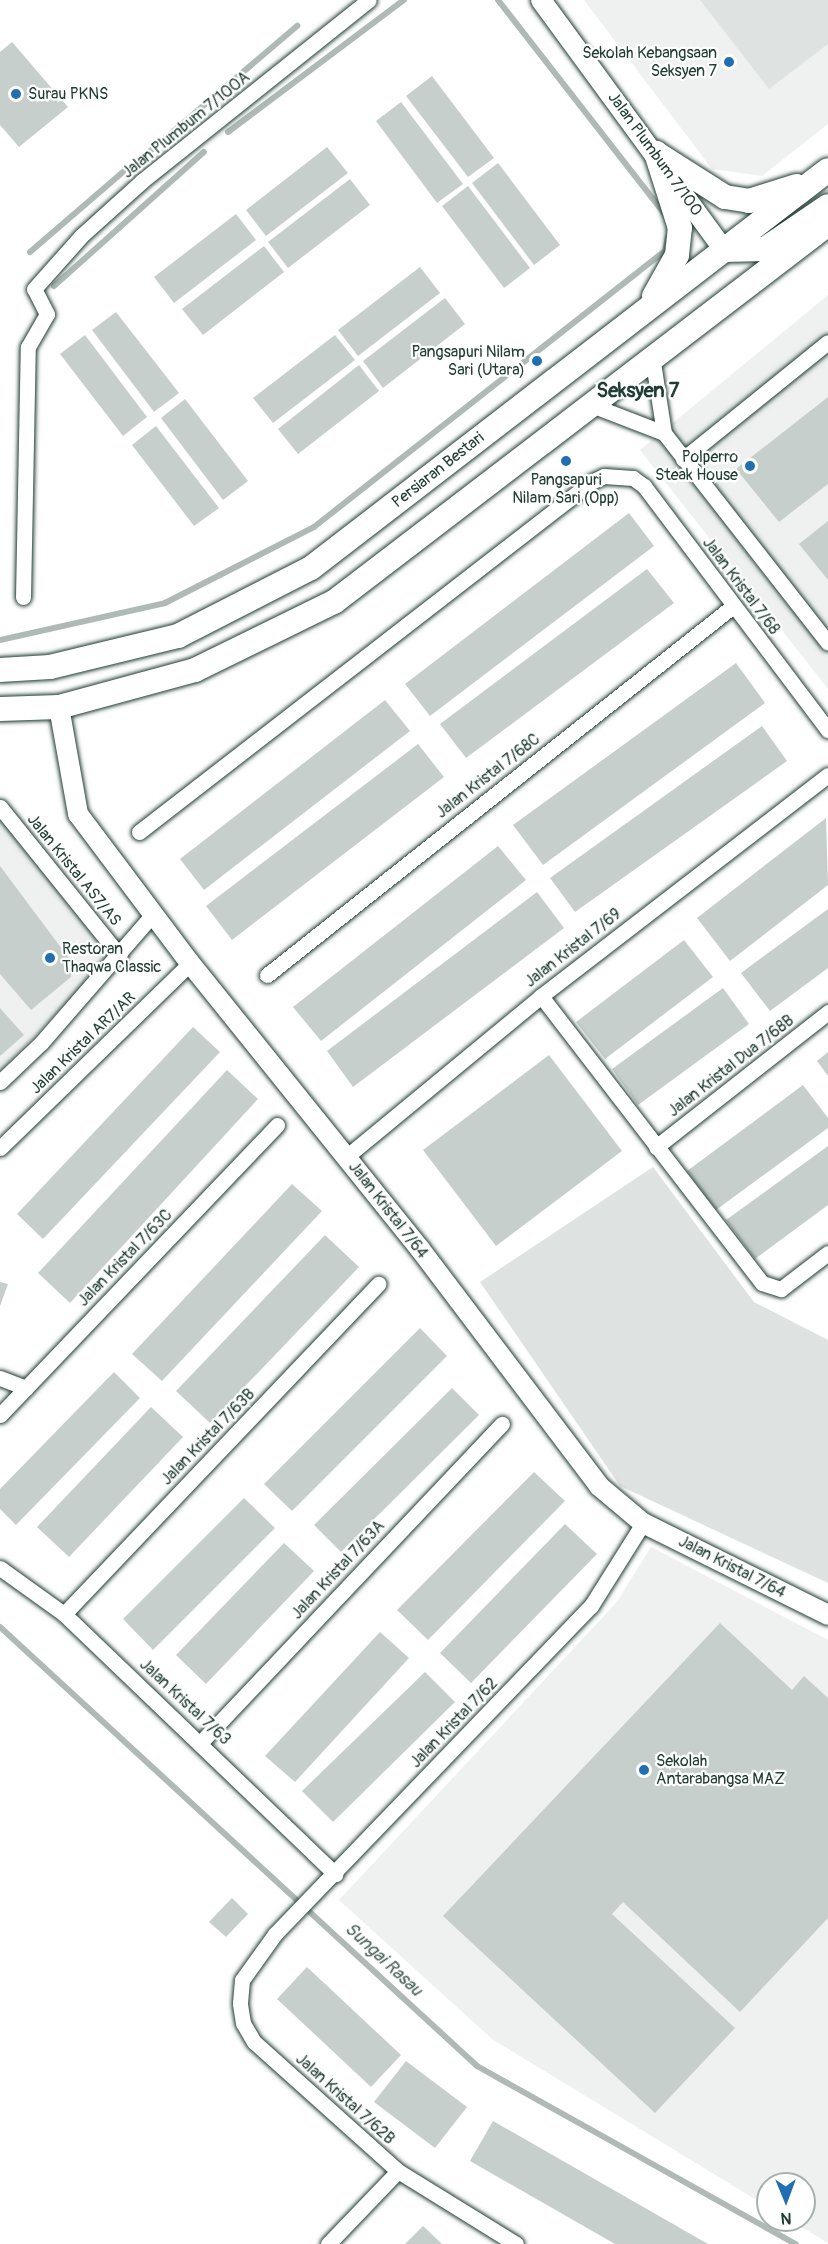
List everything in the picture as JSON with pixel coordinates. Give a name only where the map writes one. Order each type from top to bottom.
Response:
[{"type":"main road","points":[[656,153],[724,197],[741,200],[784,192],[824,173]]},
{"type":"main road","points":[[638,317],[667,280],[678,246],[680,228],[656,153]]},
{"type":"main road","name":"Persiaran Bestari","points":[[0,670],[50,667],[178,636],[311,568],[824,173]]},
{"type":"main road","points":[[724,250],[765,249],[828,206]]},
{"type":"main road","points":[[0,709],[59,707],[195,670],[334,602],[653,362],[828,224]]},
{"type":"street","name":"Jalan Plumbum 7/100A","points":[[23,597],[28,347],[47,314],[34,289],[81,236],[142,181],[369,0]]},
{"type":"street","name":"Jalan Plumbum 7/100","points":[[541,0],[656,153],[724,250]]},
{"type":"street","points":[[682,459],[828,342]]},
{"type":"street","points":[[653,362],[664,433],[682,459],[828,643]]},
{"type":"street","points":[[594,406],[664,433]]},
{"type":"street","name":"Jalan Kristal 7/68","points":[[139,832],[591,482],[618,475],[644,486],[828,730]]},
{"type":"street","name":"Jalan Kristal 7/68C","points":[[267,975],[733,606]]},
{"type":"street","name":"Jalan Kristal 7/64","points":[[59,707],[78,814],[190,963],[346,1157],[599,1486],[643,1522],[828,1615]]},
{"type":"street","name":"Jalan Kristal 7/69","points":[[346,1157],[541,996],[828,775]]},
{"type":"street","name":"Jalan Kristal AS7/AS","points":[[0,807],[120,956]]},
{"type":"street","name":"Jalan Kristal AR7/AR","points":[[0,1082],[120,956],[153,914]]},
{"type":"street","name":"Jalan Kristal AR7/AR","points":[[0,1148],[190,963]]},
{"type":"street","points":[[541,996],[762,1283],[774,1289],[786,1286],[828,1253]]},
{"type":"street","name":"Jalan Kristal Dua 7/68B","points":[[656,1148],[828,1012]]},
{"type":"street","name":"Jalan Kristal 7/63C","points":[[0,1415],[277,1125]]},
{"type":"street","name":"Jalan Kristal 7/63B","points":[[64,1614],[378,1284]]},
{"type":"street","points":[[0,1378],[26,1388]]},
{"type":"street","name":"Jalan Kristal 7/63A","points":[[201,1742],[502,1424]]},
{"type":"street","name":"Jalan Kristal 7/62","points":[[275,1935],[591,1606],[643,1522]]},
{"type":"street","name":"Jalan Kristal 7/63","points":[[0,1568],[64,1614],[201,1742],[335,1874]]},
{"type":"street","name":"Jalan Kristal 7/62B","points":[[275,1935],[242,1980],[240,2003],[243,2023],[254,2042],[398,2171],[516,2244]]},
{"type":"street","points":[[328,2244],[398,2171]]},
{"type":"shaded area","name":"Sekolah Kebangsaan Seksyen 7","points":[[584,0],[828,0],[828,124],[762,176],[712,169]]},
{"type":"shaded area","points":[[700,0],[828,0],[828,44],[769,89]]},
{"type":"shaded area","points":[[828,295],[828,689],[640,450]]},
{"type":"shaded area","points":[[0,819],[111,957],[0,1071]]},
{"type":"shaded area","points":[[653,1167],[754,1302],[828,1340],[828,1583],[620,1486],[480,1282]]},
{"type":"shaded area","name":"Sekolah Antarabangsa MAZ","points":[[651,1547],[828,1640],[828,2243],[810,2232],[816,2232],[816,2172],[756,2172],[756,2200],[492,2039],[339,1900],[616,1603]]},
{"type":"building","points":[[12,42],[68,107],[19,147],[0,125],[0,52]]},
{"type":"building","points":[[432,76],[494,158],[468,177],[406,96]]},
{"type":"building","points":[[401,102],[463,184],[437,203],[376,121]]},
{"type":"building","points":[[327,147],[348,173],[266,236],[246,210]]},
{"type":"building","points":[[498,163],[560,245],[534,265],[472,183]]},
{"type":"building","points":[[350,179],[370,205],[288,268],[268,242]]},
{"type":"building","points":[[468,186],[530,268],[504,288],[442,206]]},
{"type":"building","points":[[236,214],[256,240],[174,303],[154,277]]},
{"type":"building","points":[[264,246],[284,272],[203,335],[182,309]]},
{"type":"building","points":[[420,267],[440,293],[358,356],[338,330]]},
{"type":"building","points":[[445,298],[465,324],[383,388],[363,361]]},
{"type":"building","points":[[116,312],[179,393],[154,412],[92,330]]},
{"type":"building","points":[[85,335],[147,417],[123,436],[60,354]]},
{"type":"building","points":[[335,335],[355,360],[273,423],[253,398]]},
{"type":"building","points":[[359,365],[379,391],[298,454],[278,429]]},
{"type":"building","points":[[828,397],[828,484],[779,522],[736,469]]},
{"type":"building","points":[[185,399],[248,481],[223,500],[161,418]]},
{"type":"building","points":[[156,426],[219,508],[194,526],[132,445]]},
{"type":"building","points":[[629,513],[654,546],[430,716],[405,684]]},
{"type":"building","points":[[828,521],[828,580],[799,544]]},
{"type":"building","points":[[647,569],[674,603],[466,758],[440,724]]},
{"type":"building","points":[[736,663],[765,703],[543,865],[513,825]]},
{"type":"building","points":[[385,700],[410,731],[204,890],[180,859]]},
{"type":"building","points":[[762,726],[787,761],[575,912],[550,878]]},
{"type":"building","points":[[418,744],[444,777],[232,940],[206,906]]},
{"type":"building","points":[[826,818],[828,885],[730,961],[697,918]]},
{"type":"building","points":[[498,846],[526,880],[321,1041],[293,1007]]},
{"type":"building","points":[[0,866],[71,961],[71,977],[31,1010],[0,974]]},
{"type":"building","points":[[537,892],[564,928],[353,1087],[327,1051]]},
{"type":"building","points":[[828,909],[828,968],[770,1011],[741,973]]},
{"type":"building","points":[[684,940],[713,977],[605,1059],[576,1022]]},
{"type":"building","points":[[723,988],[749,1024],[638,1105],[612,1069]]},
{"type":"building","points":[[0,1008],[24,1035],[0,1056]]},
{"type":"building","points":[[193,1027],[220,1052],[43,1239],[17,1214]]},
{"type":"building","points":[[828,1052],[828,1076],[817,1061]]},
{"type":"building","points":[[549,1055],[622,1151],[496,1246],[423,1150]]},
{"type":"building","points":[[227,1070],[258,1099],[70,1303],[38,1273]]},
{"type":"building","points":[[803,1085],[828,1118],[828,1128],[716,1210],[687,1171]]},
{"type":"building","points":[[828,1146],[828,1205],[755,1259],[726,1220]]},
{"type":"building","points":[[292,1184],[322,1211],[162,1381],[132,1354]]},
{"type":"building","points":[[325,1235],[359,1267],[210,1423],[176,1391]]},
{"type":"building","points":[[0,1282],[8,1284],[0,1306]]},
{"type":"building","points":[[420,1328],[447,1356],[292,1511],[264,1484]]},
{"type":"building","points":[[114,1372],[140,1398],[16,1525],[0,1509],[0,1489]]},
{"type":"building","points":[[452,1388],[479,1415],[341,1552],[314,1525]]},
{"type":"building","points":[[151,1407],[183,1437],[69,1557],[37,1527]]},
{"type":"building","points":[[534,1472],[565,1501],[428,1640],[397,1610]]},
{"type":"building","points":[[244,1498],[275,1528],[153,1650],[123,1619]]},
{"type":"building","points":[[565,1524],[597,1554],[471,1683],[440,1653]]},
{"type":"building","points":[[284,1543],[314,1571],[206,1684],[176,1655]]},
{"type":"building","points":[[720,1623],[792,1690],[804,1676],[828,1698],[828,1918],[740,2012],[623,1902],[612,1914],[735,2028],[655,2113],[443,1916]]},
{"type":"building","points":[[380,1632],[409,1658],[295,1782],[265,1756]]},
{"type":"building","points":[[425,1672],[455,1702],[333,1822],[302,1791]]},
{"type":"building","points":[[232,1898],[248,1914],[226,1937],[209,1922]]},
{"type":"building","points":[[307,1967],[401,2055],[371,2087],[277,1999]]},
{"type":"building","points":[[406,2061],[467,2107],[435,2148],[374,2102]]},
{"type":"building","points":[[493,2121],[708,2244],[615,2244],[470,2161]]},
{"type":"building","points":[[423,2226],[442,2244],[405,2244]]},
{"type":"waterway","points":[[228,132],[404,0]]},
{"type":"waterway","points":[[498,0],[666,216]]},
{"type":"waterway","points":[[142,158],[297,26]]},
{"type":"waterway","points":[[54,286],[204,152]]},
{"type":"waterway","points":[[30,252],[123,172]]},
{"type":"waterway","points":[[0,640],[165,603],[314,527],[665,251],[668,237]]},
{"type":"waterway","name":"Sungai Rasau","points":[[0,1627],[477,2066],[796,2244]]},
{"type":"place","name":"Sekolah Kebangsaan Seksyen 7","points":[[729,62]]},
{"type":"place","name":"Surau PKNS","points":[[16,94]]},
{"type":"place","name":"Pangsapuri Nilam Sari (Utara)","points":[[537,361]]},
{"type":"place","name":"Pangsapuri Nilam Sari (Opp)","points":[[566,461]]},
{"type":"place","name":"Polperro Steak House","points":[[750,466]]},
{"type":"place","name":"Restoran Thaqwa Classic","points":[[50,958]]},
{"type":"place","name":"Sekolah Antarabangsa MAZ","points":[[644,1770]]},
{"type":"district","name":"Seksyen 7","points":[[638,390]]}]
